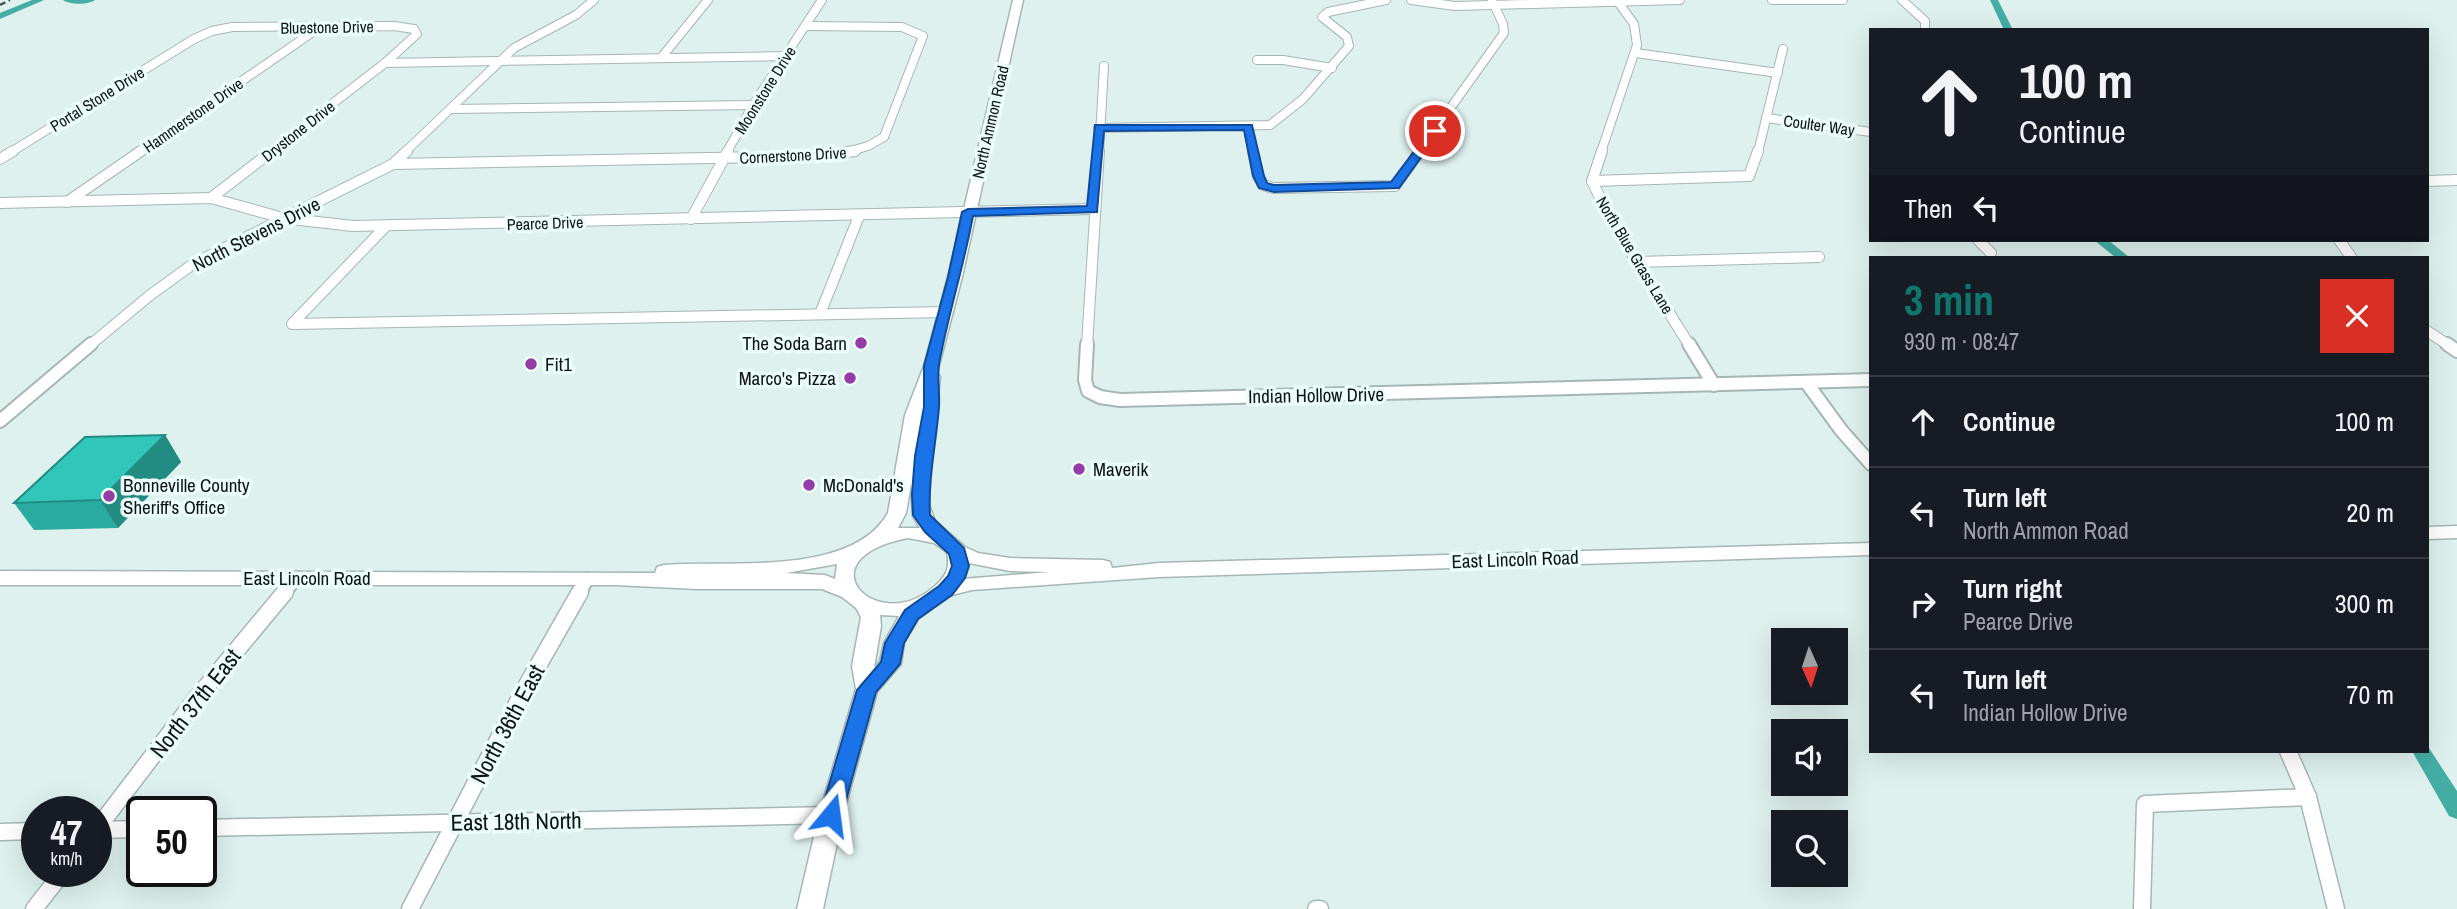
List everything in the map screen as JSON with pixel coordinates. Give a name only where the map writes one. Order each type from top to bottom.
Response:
[{"type":"main road","name":"North Ammon Road","points":[[866,546],[887,531],[897,513],[913,415],[932,366],[946,312],[1018,0]]},
{"type":"main road","name":"North Ammon Road","points":[[932,366],[932,407],[923,456],[922,515],[931,528],[953,547]]},
{"type":"main road","points":[[2429,533],[2457,532]]},
{"type":"main road","points":[[810,909],[831,815],[867,690],[890,664],[894,643],[911,614],[938,596],[957,578],[960,566],[953,547],[925,533],[908,533],[866,546],[849,561],[844,575],[845,587],[857,598],[870,617],[871,626],[863,666],[867,690]]},
{"type":"main road","name":"East Lincoln Road","points":[[0,578],[615,578],[701,568],[815,564],[866,546]]},
{"type":"main road","name":"East Lincoln Road","points":[[953,547],[969,558],[998,562],[1159,570]]},
{"type":"main road","name":"East Lincoln Road","points":[[938,596],[972,583],[1073,579],[1159,570],[1869,549]]},
{"type":"main road","name":"East Lincoln Road","points":[[615,578],[698,582],[825,582],[857,598]]},
{"type":"main road","points":[[857,598],[888,609],[909,607],[938,596]]},
{"type":"street","points":[[662,58],[708,0]]},
{"type":"street","name":"Moonstone Drive","points":[[691,219],[753,105],[822,0]]},
{"type":"street","points":[[1098,128],[1270,125],[1283,118],[1332,68],[1349,46],[1347,37],[1322,17],[1328,12],[1386,0]]},
{"type":"street","points":[[1411,0],[1455,6],[1492,2],[1679,0]]},
{"type":"street","points":[[1772,0],[1843,0]]},
{"type":"street","points":[[1902,0],[1925,21],[1925,28]]},
{"type":"street","name":"North Stevens Drive","points":[[0,421],[149,296],[193,264],[283,218],[354,186],[393,164],[514,48],[535,33],[562,23],[592,2]]},
{"type":"street","points":[[1248,127],[1258,176],[1263,185],[1274,188],[1395,186],[1504,33],[1503,24],[1492,2]]},
{"type":"street","name":"North Blue Grass Lane","points":[[1618,2],[1637,29],[1639,45],[1592,181],[1610,219],[1714,385]]},
{"type":"street","name":"Bluestone Drive","points":[[194,39],[212,31],[232,27],[394,26],[414,29],[417,34],[385,63]]},
{"type":"street","name":"Cornerstone Drive","points":[[723,158],[850,153],[874,145],[884,137],[923,36],[915,31],[890,26],[805,26]]},
{"type":"street","name":"Hammerstone Drive","points":[[66,202],[320,27]]},
{"type":"street","name":"Portal Stone Drive","points":[[0,159],[194,39]]},
{"type":"street","points":[[1592,181],[1749,176],[1753,171],[1783,49]]},
{"type":"street","points":[[1636,52],[1777,73]]},
{"type":"street","points":[[385,63],[786,56]]},
{"type":"street","points":[[1258,60],[1283,60],[1332,68]]},
{"type":"street","name":"Drystone Drive","points":[[211,198],[385,63]]},
{"type":"street","name":"Indian Hollow Drive","points":[[1104,66],[1093,209],[1085,380],[1088,391],[1100,397],[1120,400],[1869,380]]},
{"type":"street","points":[[451,109],[753,105]]},
{"type":"street","name":"Coulter Way","points":[[1766,118],[1869,132]]},
{"type":"street","points":[[393,164],[723,158]]},
{"type":"street","points":[[2429,181],[2457,180]]},
{"type":"street","name":"Pearce Drive","points":[[0,203],[211,198],[283,218],[353,226],[1093,209]]},
{"type":"street","points":[[820,314],[859,216]]},
{"type":"street","points":[[386,226],[292,324],[946,312]]},
{"type":"street","points":[[1980,242],[1991,253]]},
{"type":"street","points":[[1637,262],[1819,257]]},
{"type":"street","points":[[2429,332],[2457,351]]},
{"type":"street","points":[[1805,383],[1869,462]]},
{"type":"street","name":"North 37th East","points":[[112,809],[196,699],[296,578]]},
{"type":"street","name":"North 36th East","points":[[410,909],[523,692],[587,579]]},
{"type":"street","points":[[2289,753],[2308,797],[2336,909]]},
{"type":"street","points":[[2142,909],[2145,804],[2308,797]]},
{"type":"street","name":"East 18th North","points":[[217,828],[831,815]]},
{"type":"street","points":[[0,832],[21,831]]},
{"type":"street","points":[[34,909],[52,887]]},
{"type":"building","points":[[165,435],[100,500],[14,503],[85,437]]},
{"type":"waterway","points":[[0,16],[40,0]]},
{"type":"waterway","points":[[67,0],[91,0]]},
{"type":"waterway","points":[[1994,0],[2008,28]]},
{"type":"waterway","points":[[2103,242],[2122,256]]},
{"type":"waterway","points":[[2423,753],[2457,810]]},
{"type":"railway","points":[[0,5],[10,0]]},
{"type":"place","name":"The Soda Barn","points":[[861,343]]},
{"type":"place","name":"Fit1","points":[[531,364]]},
{"type":"place","name":"Marco's Pizza","points":[[850,378]]},
{"type":"place","name":"Maverik","points":[[1079,469]]},
{"type":"place","name":"McDonald's","points":[[809,485]]},
{"type":"place","name":"Bonneville County Sheriff's Office","points":[[109,496]]},
{"type":"route","points":[[831,815],[867,690],[890,664],[894,643],[911,614],[946,590],[957,578],[960,566],[958,552],[931,528],[922,515],[920,494],[923,456],[932,407],[932,366],[955,277],[968,212],[1093,209],[1098,128],[1248,127],[1258,176],[1263,185],[1274,188],[1395,186],[1435,131]]}]
